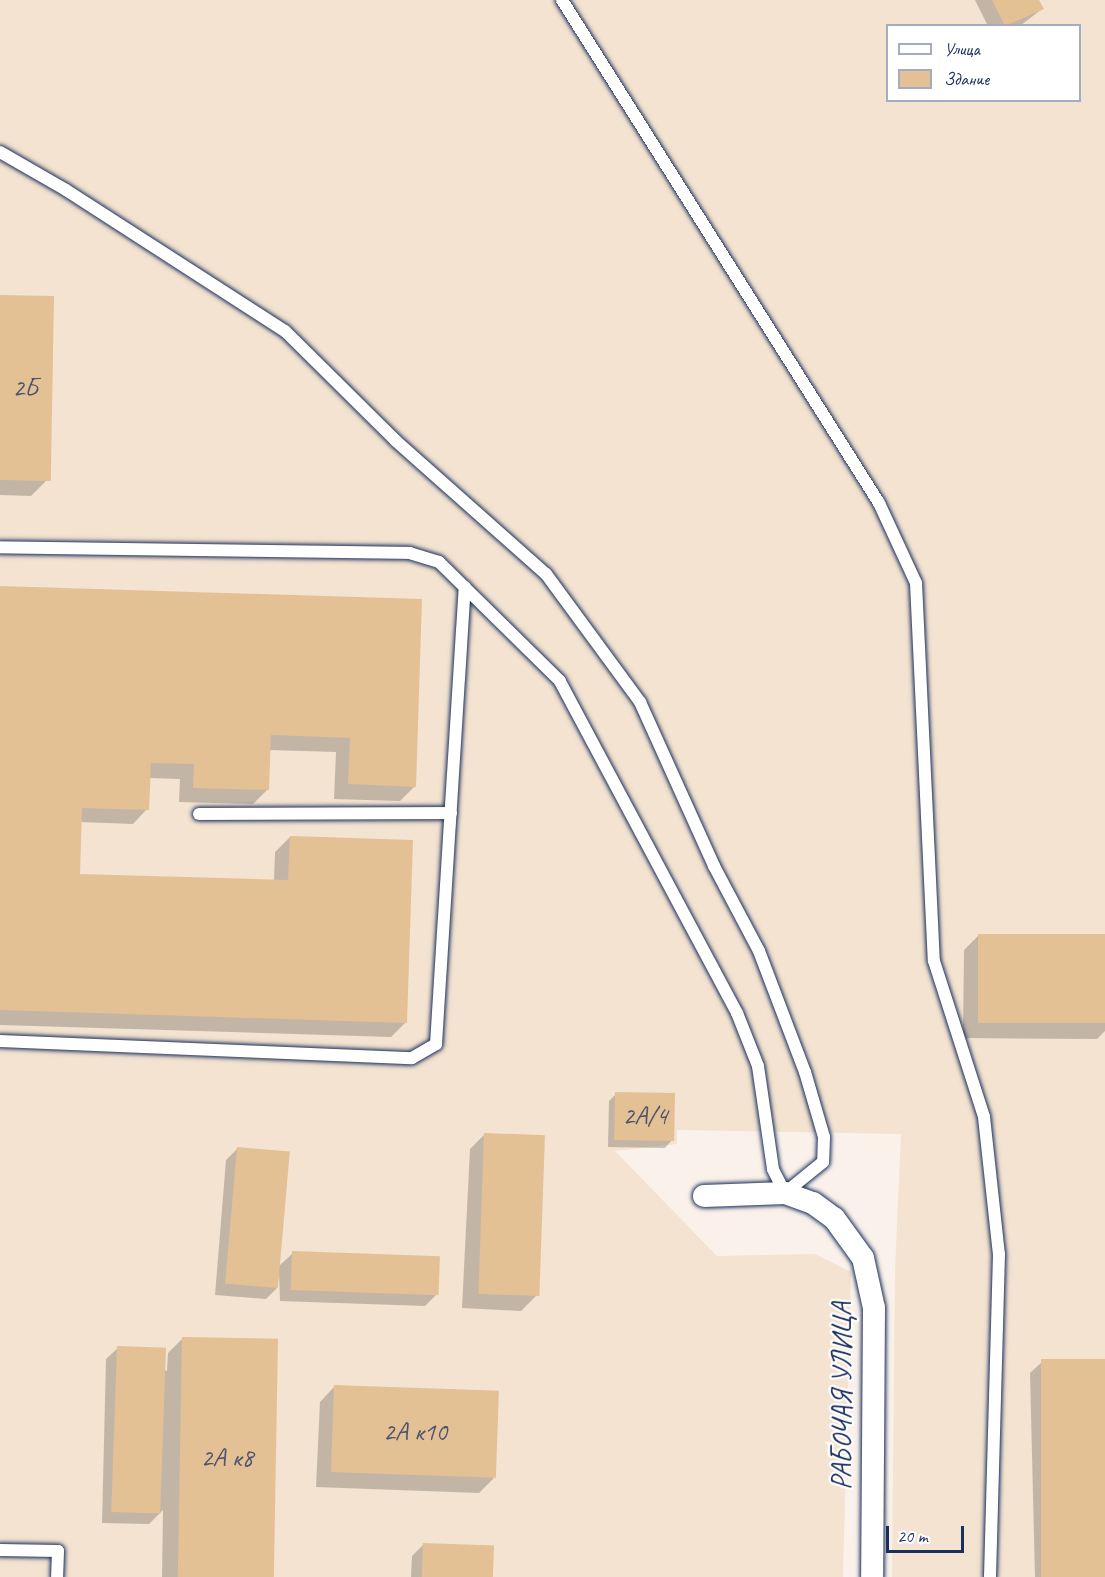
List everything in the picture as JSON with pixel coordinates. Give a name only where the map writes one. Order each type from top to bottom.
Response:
[{"type":"street","name":"РАБОЧАЯ УЛИЦА","points":[[704,1196],[785,1193],[813,1203],[834,1218],[858,1251],[871,1283],[874,1308],[872,1577]]},
{"type":"lane","points":[[562,0],[879,503],[916,583],[934,961],[984,1118],[999,1254],[990,1577]]},
{"type":"lane","points":[[0,152],[66,190],[285,331],[396,441],[546,574],[640,702],[714,866],[759,951],[806,1072],[824,1137],[823,1162],[785,1193],[773,1169],[758,1066],[732,1003],[560,681],[439,562],[410,553],[0,547]]},
{"type":"lane","points":[[0,1041],[412,1058],[436,1044],[465,587]]},
{"type":"lane","points":[[199,814],[451,813]]},
{"type":"lane","points":[[0,1550],[58,1551],[57,1577]]},
{"type":"shaded area","points":[[0,0],[1105,0],[1105,1577],[892,1577],[895,1270],[901,1134],[677,1130],[677,1144],[615,1151],[717,1256],[815,1254],[851,1272],[843,1577],[0,1577]]},
{"type":"building","points":[[992,0],[1039,0],[1044,9],[1010,24],[1004,24]]},
{"type":"building","points":[[0,295],[54,296],[51,481],[0,480]]},
{"type":"building","points":[[0,586],[422,599],[416,787],[348,784],[350,738],[271,735],[269,790],[193,788],[194,764],[151,763],[149,810],[82,808],[80,874],[288,880],[290,836],[413,840],[407,1023],[0,1010]]},
{"type":"building","points":[[978,934],[1105,934],[1105,1023],[978,1023]]},
{"type":"building","points":[[615,1092],[675,1093],[674,1141],[614,1140]]},
{"type":"building","points":[[484,1133],[545,1135],[539,1296],[478,1294]]},
{"type":"building","points":[[237,1147],[290,1152],[278,1288],[225,1283]]},
{"type":"building","points":[[292,1251],[440,1256],[439,1295],[291,1290]]},
{"type":"building","points":[[182,1337],[278,1339],[274,1577],[178,1577]]},
{"type":"building","points":[[117,1346],[166,1348],[160,1514],[111,1512]]},
{"type":"building","points":[[1041,1359],[1105,1359],[1105,1577],[1041,1577]]},
{"type":"building","points":[[334,1385],[499,1391],[496,1478],[331,1472]]},
{"type":"building","points":[[423,1543],[494,1545],[493,1577],[422,1577]]}]
